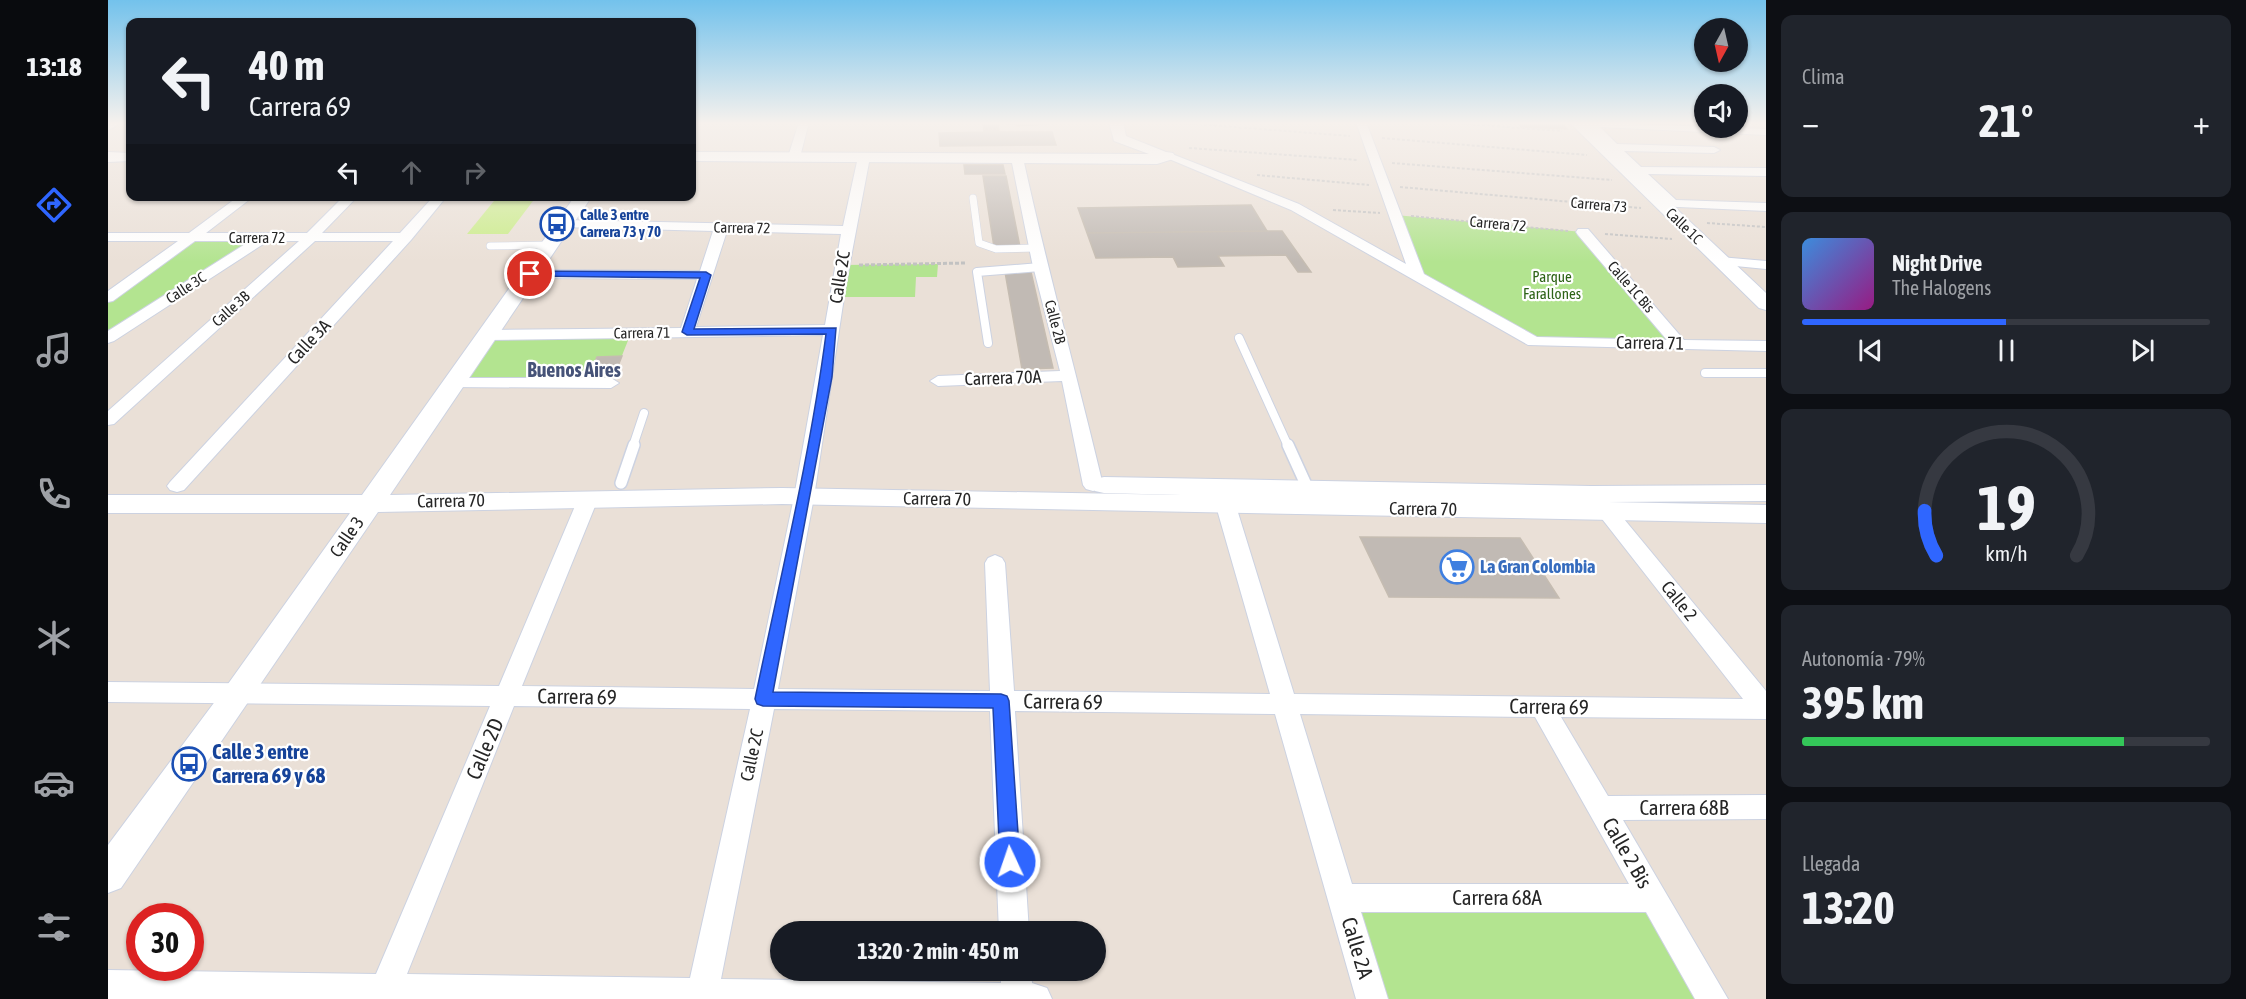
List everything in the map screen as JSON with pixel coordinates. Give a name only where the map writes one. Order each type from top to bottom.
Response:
[{"type":"street","name":"Calle 2C","points":[[702,997],[806,488],[826,377],[847,230],[861,169]]},
{"type":"street","name":"Calle 2B","points":[[1019,169],[1040,267],[1069,376],[1093,485]]},
{"type":"street","points":[[1199,169],[1295,207],[1417,274]]},
{"type":"street","points":[[1378,169],[1417,274]]},
{"type":"street","name":"Calle 1C","points":[[1630,169],[1720,261],[1766,304]]},
{"type":"street","points":[[1636,170],[1766,172]]},
{"type":"street","points":[[1636,170],[1671,210],[1766,207]]},
{"type":"street","points":[[108,298],[241,201]]},
{"type":"street","name":"Calle 3B","points":[[108,420],[347,201]]},
{"type":"street","name":"Calle 3A","points":[[177,486],[437,201]]},
{"type":"street","name":"Calle 3","points":[[108,875],[239,693],[581,201]]},
{"type":"street","name":"Carrera 72","points":[[565,224],[847,230]]},
{"type":"street","points":[[687,332],[721,228]]},
{"type":"street","name":"Calle 1C Bis","points":[[1583,232],[1678,343]]},
{"type":"street","name":"Carrera 72","points":[[108,237],[406,237]]},
{"type":"street","name":"Calle 3C","points":[[108,338],[264,238]]},
{"type":"street","points":[[1720,261],[1766,265]]},
{"type":"street","points":[[530,274],[706,275]]},
{"type":"street","name":"Carrera 71","points":[[1417,274],[1534,342],[1766,346]]},
{"type":"street","name":"Carrera 71","points":[[487,335],[832,330]]},
{"type":"street","name":"Carrera 70A","points":[[938,381],[1069,376]]},
{"type":"street","points":[[454,383],[611,383]]},
{"type":"street","name":"Carrera 70","points":[[108,504],[376,495],[621,483],[806,488],[1226,506],[1599,503],[1766,493]]},
{"type":"street","name":"Carrera 70","points":[[108,486],[177,486],[376,495],[588,499],[806,488],[1093,485],[1308,489],[1599,503],[1766,514]]},
{"type":"street","name":"Calle 2D","points":[[383,994],[588,499]]},
{"type":"street","name":"Calle 2","points":[[1599,503],[1766,709]]},
{"type":"street","name":"Calle 2A","points":[[1226,506],[1372,999]]},
{"type":"street","points":[[995,563],[1013,921]]},
{"type":"street","name":"Carrera 69","points":[[108,692],[1766,709]]},
{"type":"street","name":"Calle 2 Bis","points":[[1542,707],[1712,999]]},
{"type":"street","name":"Carrera 68B","points":[[1601,808],[1766,807]]},
{"type":"street","name":"Carrera 68A","points":[[1341,898],[1653,898]]},
{"type":"street","points":[[1016,981],[1017,999]]},
{"type":"street","points":[[108,985],[383,994],[1036,999]]},
{"type":"lane","points":[[973,198],[979,243],[996,249],[1036,248]]},
{"type":"lane","points":[[490,246],[550,245]]},
{"type":"lane","points":[[988,343],[977,272],[1040,267]]},
{"type":"lane","points":[[1239,338],[1308,489]]},
{"type":"lane","points":[[1705,373],[1766,373]]},
{"type":"lane","points":[[621,483],[644,413]]},
{"type":"path","name":"Carrera 73","points":[[1254,175],[1671,210],[1766,227]]},
{"type":"path","name":"Carrera 72","points":[[1295,207],[1700,241]]},
{"type":"path","points":[[841,265],[960,263]]},
{"type":"green space","points":[[494,201],[533,201],[508,234],[467,234]]},
{"type":"green space","name":"Parque Farallones","points":[[1395,215],[1583,232],[1678,343],[1534,342],[1417,274]]},
{"type":"green space","points":[[193,237],[264,238],[108,338],[108,298]]},
{"type":"green space","points":[[938,264],[937,277],[916,277],[915,297],[837,297],[841,265]]},
{"type":"green space","points":[[631,333],[611,383],[454,383],[487,335]]},
{"type":"green space","points":[[1341,898],[1653,898],[1712,999],[1372,999]]},
{"type":"building","points":[[964,169],[1004,169],[1005,174],[965,174]]},
{"type":"building","points":[[983,176],[1006,176],[1020,247],[994,247]]},
{"type":"building","points":[[1251,205],[1267,231],[1087,233],[1078,208]]},
{"type":"building","points":[[1282,231],[1311,272],[1298,272],[1286,255],[1218,256],[1224,266],[1178,267],[1173,257],[1096,258],[1087,233]]},
{"type":"building","points":[[1005,272],[1031,272],[1053,368],[1022,369]]},
{"type":"building","points":[[622,356],[614,376],[588,377],[597,357]]},
{"type":"building","name":"La Gran Colombia","points":[[1360,537],[1520,538],[1559,598],[1389,597]]},
{"type":"place","name":"Calle 3 entre Carrera 73 y 70","points":[[557,224]]},
{"type":"place","name":"La Gran Colombia","points":[[1457,567]]},
{"type":"place","name":"Calle 3 entre Carrera 69 y 68","points":[[189,764]]},
{"type":"district","name":"Buenos Aires","points":[[574,370]]},
{"type":"route","points":[[530,274],[706,275],[687,332],[832,330],[826,377],[804,496],[763,699],[1001,701],[1010,862]]}]
